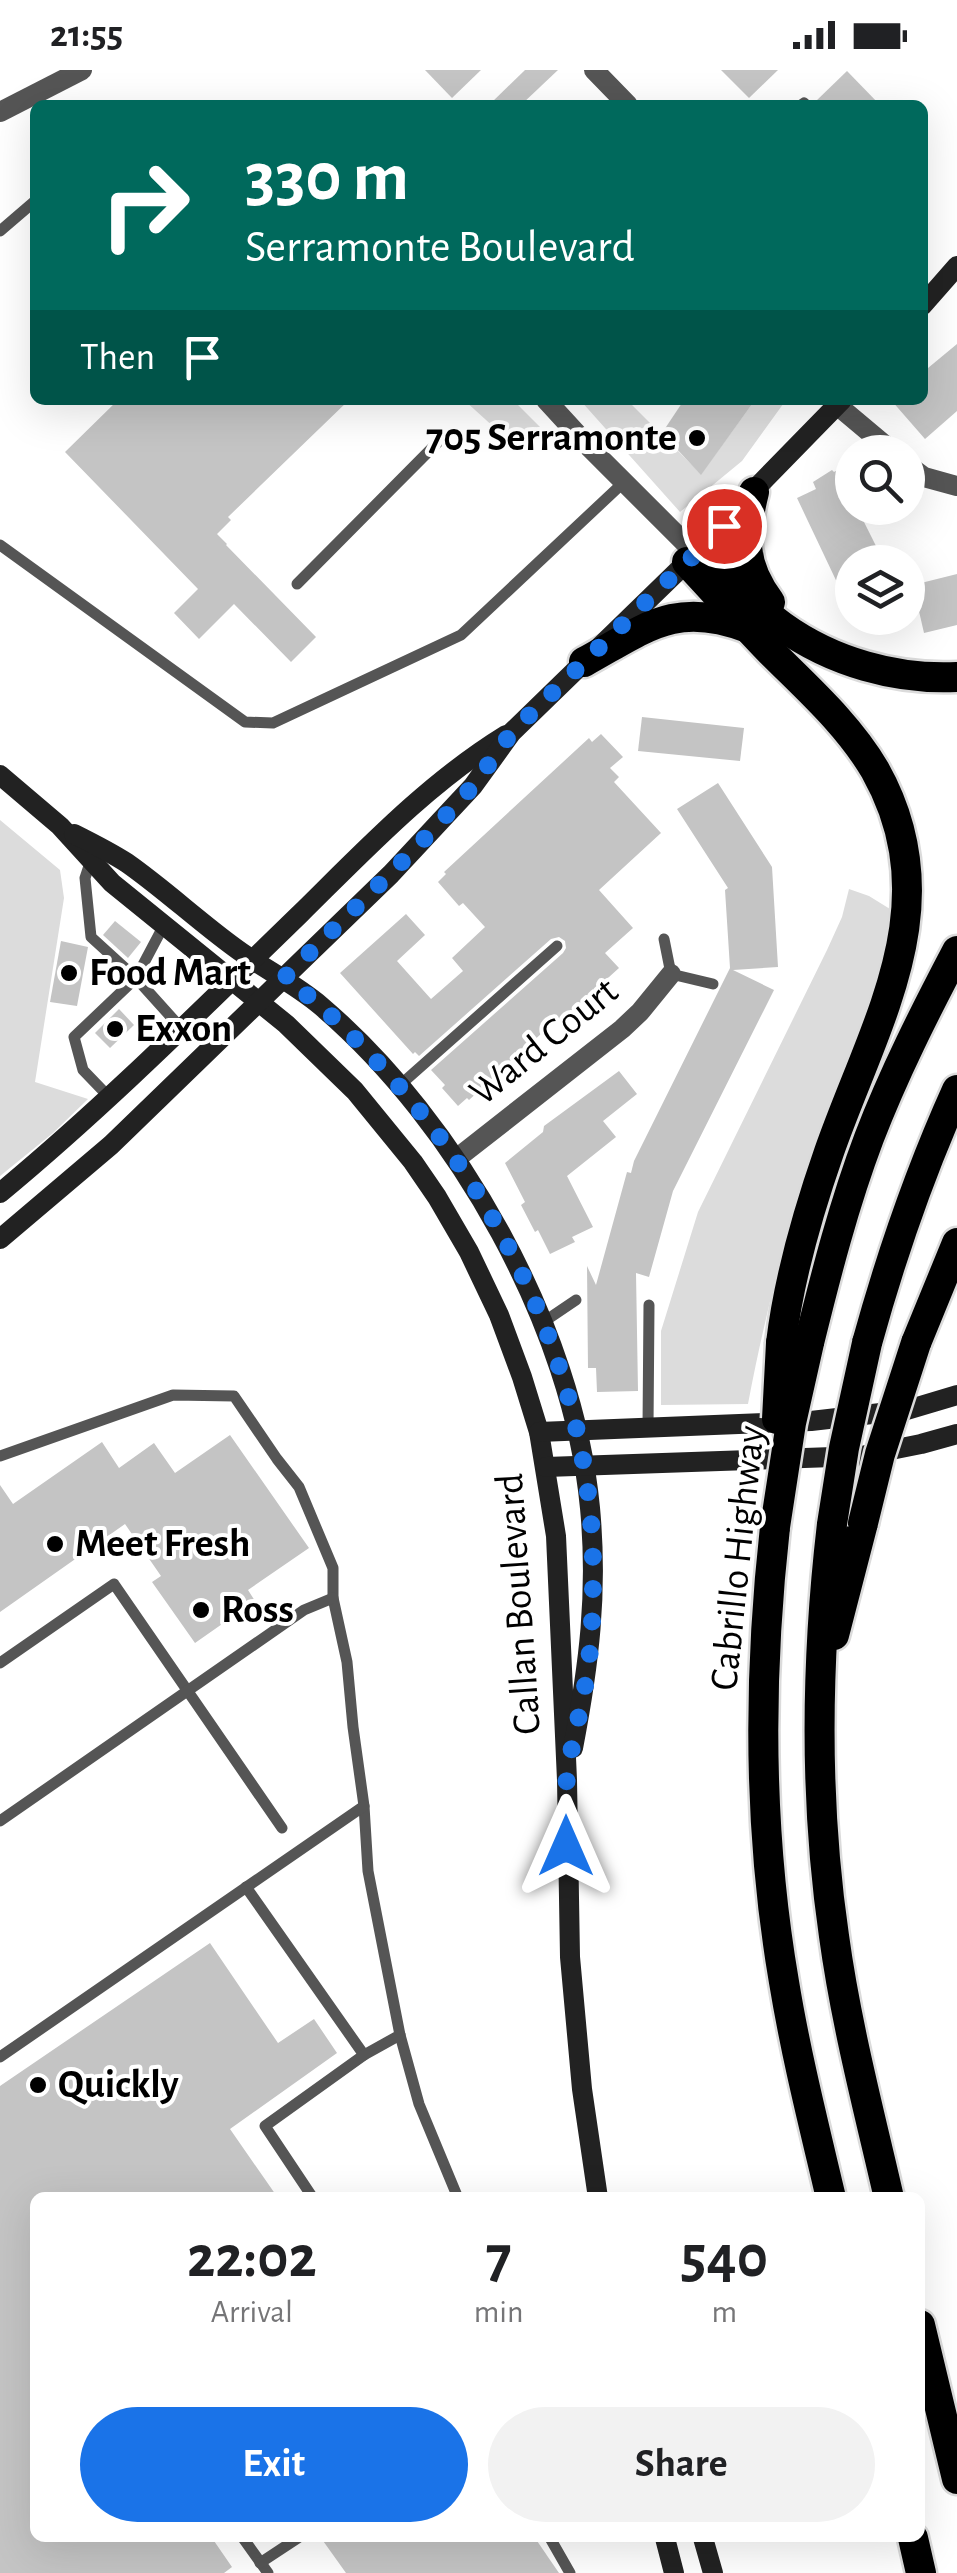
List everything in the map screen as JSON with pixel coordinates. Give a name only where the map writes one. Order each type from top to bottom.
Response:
[{"type":"highway","points":[[754,492],[746,543],[752,575],[778,612],[839,656]]},
{"type":"highway","points":[[695,555],[748,628],[842,724],[874,770],[900,831],[908,891],[906,931],[897,968],[828,1154],[790,1280],[795,1343]]},
{"type":"highway","points":[[695,555],[780,625],[808,642],[839,656],[900,674],[957,677]]},
{"type":"highway","points":[[584,662],[652,626],[685,616],[715,617],[748,628]]},
{"type":"highway","name":"Cabrillo Highway","points":[[830,2192],[791,2021],[768,1853],[763,1684],[775,1527],[790,1424],[795,1343],[869,1139],[902,1060],[957,951]]},
{"type":"highway","points":[[889,2192],[850,2030],[834,1934],[822,1824],[820,1686],[824,1602],[844,1448],[868,1343],[912,1198],[957,1090]]},
{"type":"highway","points":[[820,1686],[885,1436],[916,1343],[957,1243]]},
{"type":"highway","points":[[925,2347],[957,2479]]},
{"type":"highway","points":[[936,2394],[957,2448]]},
{"type":"highway","points":[[898,2542],[900,2573]]},
{"type":"highway","points":[[914,2542],[921,2573]]},
{"type":"main road","points":[[928,299],[957,266]]},
{"type":"main road","points":[[0,1239],[110,1145],[427,836],[480,777],[512,732],[695,555],[837,405]]},
{"type":"main road","points":[[0,1192],[109,1097],[380,836],[456,768],[512,732]]},
{"type":"main road","name":"Callan Boulevard","points":[[0,775],[60,826],[112,883],[260,1002],[325,1059],[363,1099],[437,1197],[499,1314],[538,1432],[558,1558],[573,2001],[597,2192]]},
{"type":"main road","name":"Callan Boulevard","points":[[60,826],[126,863],[336,1020],[399,1086],[456,1158],[506,1243],[542,1323],[577,1430],[584,1466],[593,1553],[591,1640],[567,1780]]},
{"type":"main road","points":[[538,1432],[844,1418],[907,1410],[957,1395]]},
{"type":"main road","points":[[546,1467],[861,1456],[957,1434]]},
{"type":"main road","points":[[666,2542],[674,2573]]},
{"type":"main road","points":[[705,2542],[713,2573]]},
{"type":"street","points":[[0,109],[27,100],[82,70]]},
{"type":"street","points":[[594,70],[623,100]]},
{"type":"street","points":[[551,405],[695,555]]},
{"type":"street","points":[[843,405],[874,435]]},
{"type":"street","points":[[925,477],[957,486]]},
{"type":"street","name":"Ward Court","points":[[456,1158],[622,1028],[671,974]]},
{"type":"lane","points":[[0,230],[30,204]]},
{"type":"lane","points":[[297,584],[442,438]]},
{"type":"lane","points":[[0,545],[246,722],[273,723],[461,636],[624,482]]},
{"type":"lane","points":[[92,860],[85,878],[91,937],[136,978],[180,1028]]},
{"type":"lane","points":[[109,1097],[83,1070],[74,1037],[136,978],[164,925]]},
{"type":"lane","points":[[664,938],[671,974],[713,984]]},
{"type":"lane","points":[[399,1086],[557,946]]},
{"type":"lane","points":[[542,1323],[576,1300]]},
{"type":"lane","points":[[648,1428],[649,1304]]},
{"type":"lane","points":[[0,1456],[173,1395],[234,1396],[299,1487],[334,1568],[333,1598],[347,1662],[368,1871],[400,2035],[419,2104],[456,2192]]},
{"type":"lane","points":[[0,1663],[114,1584],[282,1828]]},
{"type":"lane","points":[[0,1820],[304,1610],[333,1598]]},
{"type":"lane","points":[[0,2057],[364,1806]]},
{"type":"lane","points":[[246,1887],[364,2055]]},
{"type":"lane","points":[[309,2192],[265,2126],[364,2055],[400,2035]]},
{"type":"lane","points":[[246,2542],[264,2568],[293,2542]]},
{"type":"lane","points":[[547,2542],[570,2573]]},
{"type":"shaded area","points":[[470,405],[518,405],[540,427],[518,449]]},
{"type":"shaded area","points":[[584,405],[632,405],[701,474],[751,405],[782,405],[742,461],[680,512]]},
{"type":"shaded area","points":[[0,820],[60,870],[64,898],[35,1082],[88,1099],[0,1176]]},
{"type":"shaded area","points":[[849,889],[890,909],[881,972],[792,1218],[748,1404],[661,1405],[661,1331],[698,1212],[827,950]]},
{"type":"building","points":[[425,70],[481,70],[452,98]]},
{"type":"building","points":[[525,70],[558,70],[526,100],[494,100]]},
{"type":"building","points":[[721,70],[778,70],[749,98]]},
{"type":"building","points":[[847,71],[875,100],[817,100]]},
{"type":"building","points":[[957,344],[957,411],[925,439],[895,405],[928,405],[928,368]]},
{"type":"building","points":[[113,405],[344,405],[228,517],[231,520],[217,534],[316,637],[291,662],[234,604],[199,639],[174,613],[198,589],[65,452]]},
{"type":"building","name":"705 Serramonte","points":[[681,405],[751,405],[701,475],[662,433]]},
{"type":"building","points":[[834,472],[835,525],[866,525],[876,545],[835,545],[835,578],[797,498],[816,489],[813,482]]},
{"type":"building","points":[[957,574],[957,625],[925,633],[925,582]]},
{"type":"building","points":[[642,717],[744,728],[740,761],[638,751]]},
{"type":"building","points":[[601,734],[623,757],[610,768],[619,777],[614,782],[661,833],[599,890],[633,928],[605,953],[619,968],[458,1106],[431,1070],[563,953],[565,941],[559,937],[551,939],[419,1056],[340,973],[406,914],[425,935],[397,961],[431,999],[463,971],[452,958],[485,927],[438,882],[444,872],[589,738],[592,742]]},
{"type":"building","points":[[718,783],[772,867],[778,967],[733,970],[774,990],[673,1191],[649,1277],[636,1273],[638,1391],[597,1392],[596,1368],[588,1368],[587,1266],[596,1285],[627,1172],[631,1173],[730,968],[725,890],[728,888],[677,809]]},
{"type":"building","name":"Exxon","points":[[115,921],[141,942],[128,958],[103,935]]},
{"type":"building","name":"Food Mart","points":[[61,941],[88,947],[77,1006],[50,1002]]},
{"type":"building","name":"Exxon","points":[[119,1009],[134,1025],[110,1048],[95,1033]]},
{"type":"building","points":[[619,1071],[637,1094],[603,1121],[616,1137],[567,1176],[593,1227],[572,1237],[575,1242],[550,1254],[521,1205],[525,1202],[505,1163],[543,1132],[544,1126]]},
{"type":"building","points":[[230,1435],[309,1548],[248,1590],[255,1601],[195,1643],[152,1582],[161,1576],[125,1524],[0,1612],[0,1485],[13,1504],[102,1442],[119,1468],[154,1443],[175,1473]]},
{"type":"building","points":[[210,1943],[278,2043],[314,2019],[337,2053],[230,2129],[274,2192],[30,2192],[30,2542],[215,2542],[232,2567],[224,2573],[0,2573],[0,2086]]},
{"type":"building","points":[[324,2542],[538,2542],[559,2573],[346,2573]]},
{"type":"place","name":"705 Serramonte","points":[[697,438]]},
{"type":"place","name":"Food Mart","points":[[69,973]]},
{"type":"place","name":"Exxon","points":[[115,1029]]},
{"type":"place","name":"Meet Fresh","points":[[55,1544]]},
{"type":"place","name":"Ross","points":[[201,1610]]},
{"type":"place","name":"Quickly","points":[[38,2085]]},
{"type":"route","points":[[566,1846],[567,1780],[591,1640],[593,1553],[584,1466],[557,1365],[526,1283],[456,1158],[360,1044],[324,1008],[284,978],[415,849],[473,786],[512,732],[724,526]]}]
